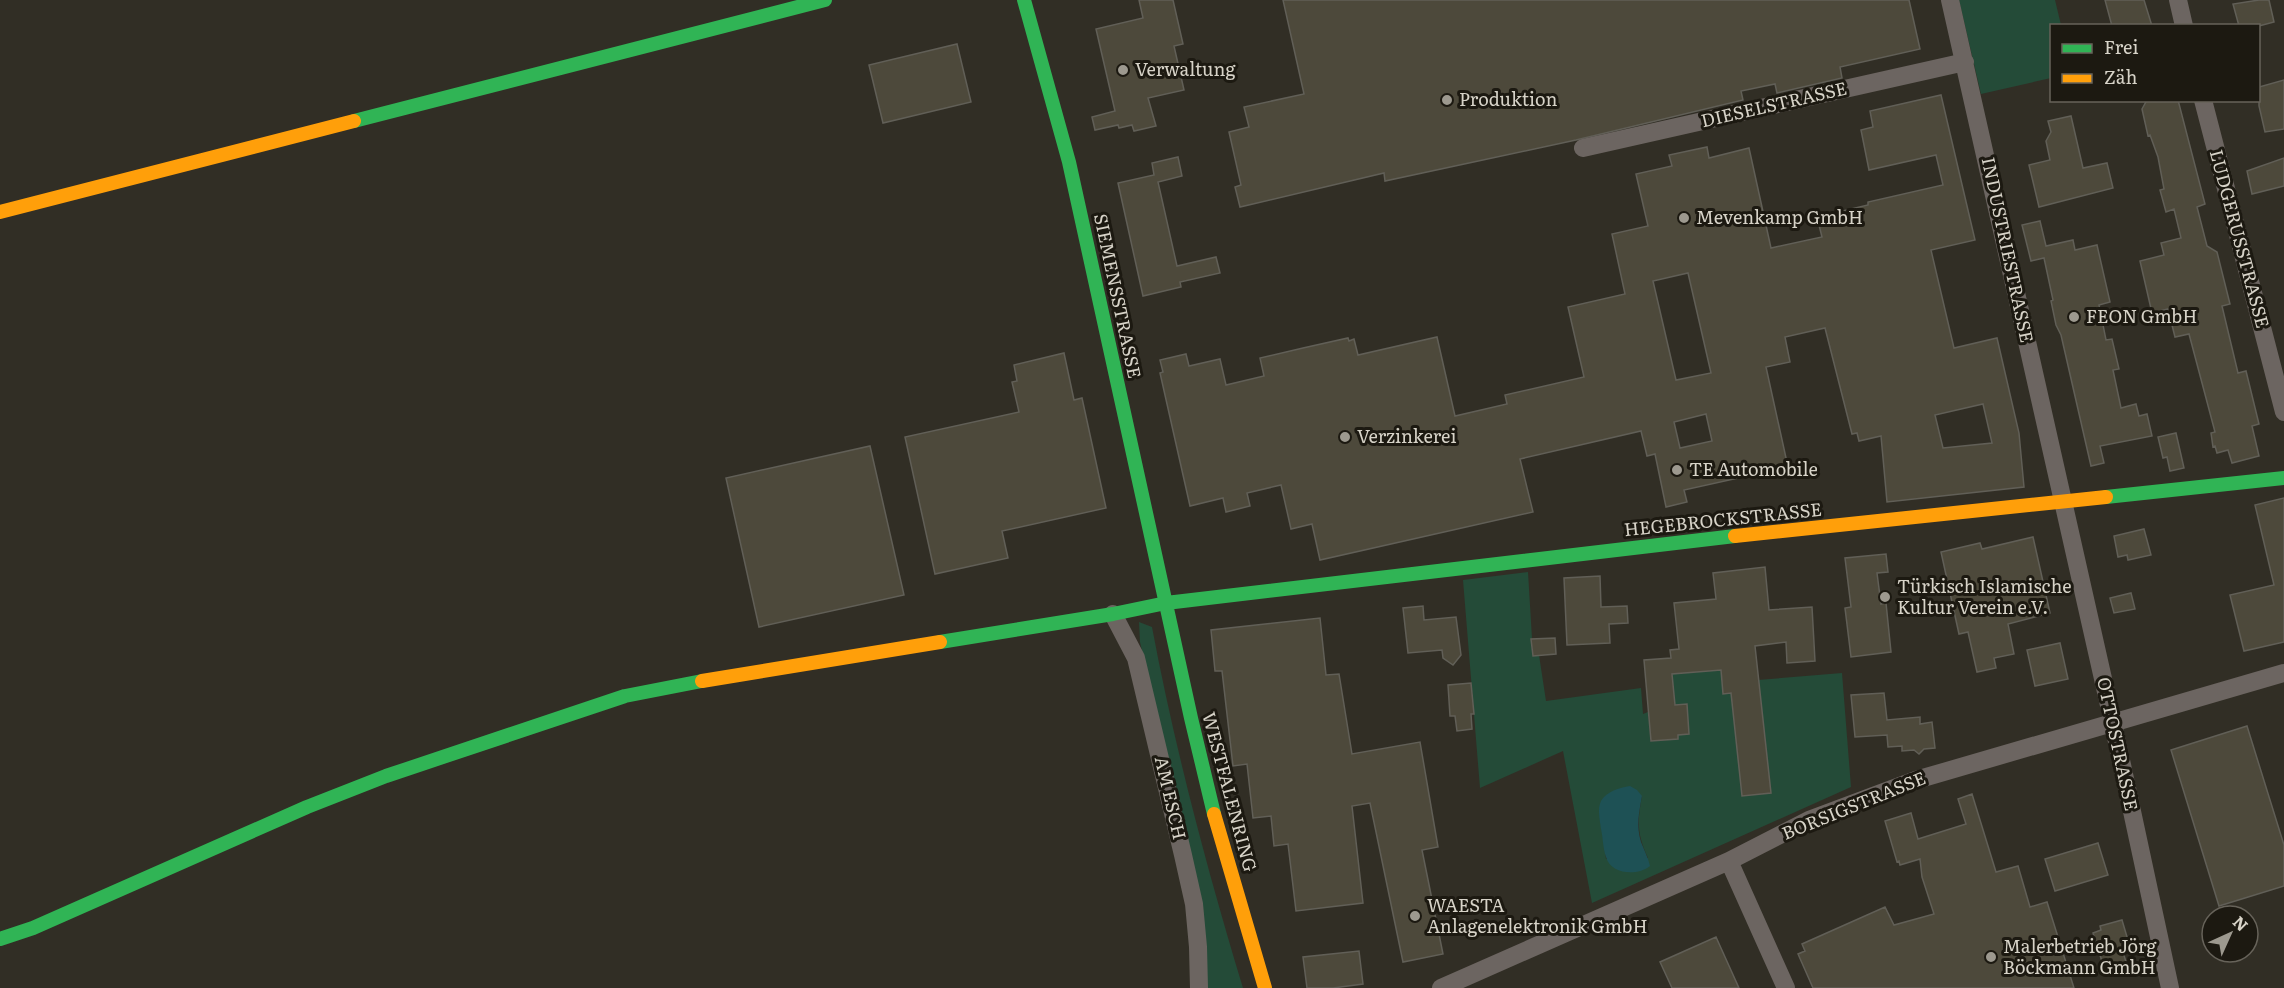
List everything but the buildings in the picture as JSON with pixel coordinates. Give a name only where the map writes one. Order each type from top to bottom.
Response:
[{"type":"street","points":[[0,212],[825,0]]},
{"type":"street","name":"SIEMENSSTRASSE","points":[[1024,0],[1069,162],[1166,603]]},
{"type":"street","name":"INDUSTRIESTRASSE","points":[[1950,0],[2062,501]]},
{"type":"street","points":[[2178,0],[2184,24]]},
{"type":"street","name":"DIESELSTRASSE","points":[[1583,148],[1965,62]]},
{"type":"street","name":"LUDGERUSSTRASSE","points":[[2204,102],[2284,412]]},
{"type":"street","name":"HEGEBROCKSTRASSE","points":[[0,939],[33,928],[317,803],[396,773],[625,696],[757,670],[1113,614],[1166,603],[1674,543],[2284,478]]},
{"type":"street","name":"OTTOSTRASSE","points":[[2062,501],[2170,988]]},
{"type":"street","name":"WESTFALENRING","points":[[1166,603],[1218,829],[1265,988]]},
{"type":"street","name":"AM ESCH","points":[[1113,614],[1136,658],[1183,855],[1194,904],[1199,988]]},
{"type":"street","name":"BORSIGSTRASSE","points":[[1453,986],[1729,861],[1809,820],[1916,780],[2284,673]]},
{"type":"street","points":[[1729,861],[1786,988]]},
{"type":"green space","points":[[1959,0],[2055,0],[2061,24],[2050,24],[2050,78],[1981,94]]},
{"type":"green space","points":[[1528,572],[1533,655],[1539,655],[1546,701],[1641,688],[1643,714],[1648,712],[1651,741],[1677,739],[1678,735],[1689,734],[1687,704],[1675,705],[1672,674],[1710,671],[1720,664],[1723,694],[1758,680],[1842,673],[1851,787],[1592,903],[1563,751],[1480,788],[1463,580]],"holes":[[[1642,796],[1640,835],[1648,858],[1606,859],[1599,810]]]},
{"type":"green space","points":[[1139,622],[1152,627],[1193,809],[1243,988],[1203,988],[1200,901],[1140,642]]},
{"type":"water","points":[[1630,786],[1642,796],[1639,830],[1650,866],[1639,871],[1625,872],[1613,867],[1606,857],[1599,811],[1601,801],[1610,792]]},
{"type":"traffic: fast","points":[[354,121],[825,0]]},
{"type":"traffic: fast","points":[[1024,0],[1069,162],[1214,814]]},
{"type":"traffic: fast","points":[[2106,497],[2284,478]]},
{"type":"traffic: fast","points":[[940,642],[1113,614],[1166,603],[1735,536]]},
{"type":"traffic: fast","points":[[0,939],[33,928],[307,807],[386,776],[625,696],[702,681]]},
{"type":"traffic: slow","points":[[0,212],[354,121]]},
{"type":"traffic: slow","points":[[1735,536],[2106,497]]},
{"type":"traffic: slow","points":[[702,681],[940,642]]},
{"type":"traffic: slow","points":[[1214,814],[1265,988]]},
{"type":"place","name":"Verwaltung","points":[[1123,70]]},
{"type":"place","name":"Produktion","points":[[1447,100]]},
{"type":"place","name":"Mevenkamp GmbH","points":[[1684,218]]},
{"type":"place","name":"FEON GmbH","points":[[2074,317]]},
{"type":"place","name":"Verzinkerei","points":[[1345,437]]},
{"type":"place","name":"TE Automobile","points":[[1677,470]]},
{"type":"place","name":"Türkisch Islamische Kultur Verein e.V.","points":[[1885,597]]},
{"type":"place","name":"WAESTA Anlagenelektronik GmbH","points":[[1415,916]]},
{"type":"place","name":"Malerbetrieb Jörg Böckmann GmbH","points":[[1991,957]]}]
